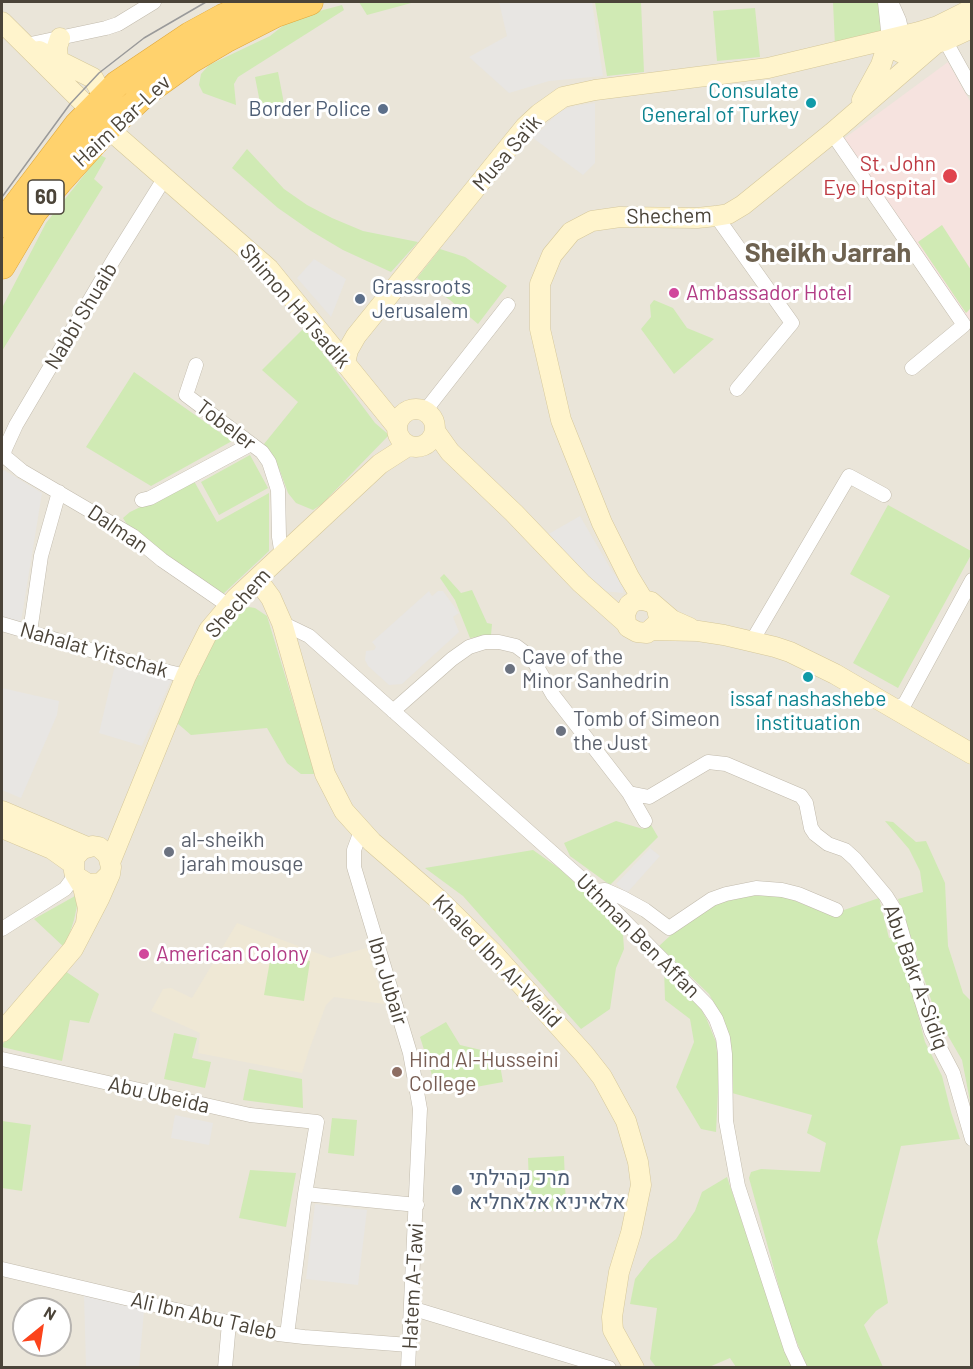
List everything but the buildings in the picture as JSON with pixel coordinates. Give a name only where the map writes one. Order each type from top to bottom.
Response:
[{"type":"highway","name":"Haim Bar-Lev","points":[[2,224],[47,163],[190,35],[223,17],[259,2]]},
{"type":"highway","name":"Haim Bar-Lev","points":[[2,266],[34,212],[104,113],[148,91],[211,48],[263,20],[310,2]]},
{"type":"street","points":[[26,45],[118,24],[154,2]]},
{"type":"street","points":[[885,2],[898,43]]},
{"type":"street","points":[[884,88],[895,71],[898,43],[899,20],[891,2]]},
{"type":"street","name":"Shechem","points":[[644,603],[602,524],[561,420],[540,329],[540,284],[546,267],[563,240],[582,226],[600,219],[697,218],[728,214],[743,205],[832,133],[972,9]]},
{"type":"street","name":"Shimon HaTsadik","points":[[2,22],[104,113],[164,179],[268,269],[345,363],[413,437]]},
{"type":"street","name":"Shechem","points":[[848,119],[881,64],[898,43],[939,37],[972,28]]},
{"type":"street","points":[[939,37],[972,89]]},
{"type":"street","points":[[58,60],[60,38]]},
{"type":"street","name":"Musa Sa'ik","points":[[345,363],[348,350],[356,336],[525,127],[563,98],[595,90],[768,68],[898,43]]},
{"type":"street","name":"Shimon HaTsadik","points":[[26,45],[93,78],[104,113]]},
{"type":"street","points":[[832,133],[964,325],[912,368]]},
{"type":"street","name":"Nabbi Shuaib","points":[[4,456],[16,424],[164,179]]},
{"type":"street","points":[[716,216],[792,323],[737,389]]},
{"type":"street","points":[[508,305],[425,411],[433,420],[413,437],[457,459],[514,513],[592,594],[628,627],[637,632],[651,630],[698,632],[752,641],[790,652],[972,743]]},
{"type":"street","name":"Tobeler","points":[[196,365],[186,395],[262,452],[269,462],[278,490],[279,537],[282,556]]},
{"type":"street","name":"Shechem","points":[[2,1032],[67,958],[84,931],[101,857],[111,835],[131,810],[186,676],[206,636],[229,606],[257,579],[380,464],[413,437],[399,418],[408,411],[417,409],[425,411]]},
{"type":"street","points":[[142,500],[150,498],[251,444]]},
{"type":"street","name":"Dalman","points":[[4,456],[22,471],[133,536],[162,560],[229,606]]},
{"type":"street","points":[[752,641],[849,477],[884,495]]},
{"type":"street","points":[[30,632],[41,556],[59,492]]},
{"type":"street","name":"Khaled Ibn Al-Walid","points":[[257,579],[271,598],[282,622],[325,774],[344,811],[361,831],[438,899],[493,953],[584,1054],[602,1077],[626,1121],[638,1162],[641,1185],[631,1233],[619,1272],[612,1317],[614,1330],[634,1368]]},
{"type":"street","points":[[896,706],[972,580]]},
{"type":"street","points":[[592,594],[612,602],[644,603],[698,632]]},
{"type":"street","points":[[626,623],[626,609],[644,603]]},
{"type":"street","points":[[644,603],[659,618],[651,630]]},
{"type":"street","name":"Uthman Ben Affan","points":[[282,622],[309,636],[596,891],[693,989],[716,1019],[723,1038],[726,1121],[738,1186],[791,1348],[800,1368]]},
{"type":"street","name":"Nahalat Yitschak","points":[[2,624],[186,676]]},
{"type":"street","points":[[393,711],[469,647],[484,642],[499,642],[516,646],[532,658],[553,695],[629,793],[645,821]]},
{"type":"street","points":[[896,706],[972,754]]},
{"type":"street","name":"Abu Bakr A-Sidiq","points":[[629,793],[650,797],[708,762],[726,764],[801,796],[806,803],[811,828],[815,834],[828,844],[846,850],[886,896],[896,912],[931,1031],[953,1073],[972,1139]]},
{"type":"street","points":[[2,811],[101,857]]},
{"type":"street","points":[[2,828],[52,849],[88,884],[101,883],[101,857]]},
{"type":"street","name":"Ibn Jubair","points":[[361,831],[354,850],[354,867],[407,1042],[418,1091],[420,1132],[417,1205]]},
{"type":"street","points":[[2,929],[65,889],[75,871],[77,853],[101,857]]},
{"type":"street","name":"Shechem","points":[[75,871],[83,887],[88,908],[84,931]]},
{"type":"street","points":[[596,891],[605,890],[622,898],[645,910],[669,928],[712,899],[756,888],[798,894],[836,910]]},
{"type":"street","name":"Abu Ubeida","points":[[2,1059],[250,1115],[317,1122],[305,1194]]},
{"type":"street","points":[[287,1335],[305,1194],[417,1205]]},
{"type":"street","name":"Hatem A-Tawi","points":[[408,1368],[417,1205]]},
{"type":"street","name":"Ali Ibn Abu Taleb","points":[[2,1269],[287,1335],[409,1345]]},
{"type":"street","points":[[411,1308],[609,1368]]},
{"type":"street","points":[[225,1368],[229,1323]]},
{"type":"shaded area","points":[[2,2],[971,2],[971,1367],[2,1368]]},
{"type":"shaded area","points":[[499,2],[592,2],[603,76],[549,81],[509,93],[469,57],[507,36]]},
{"type":"shaded area","points":[[948,62],[971,103],[972,323],[969,324],[842,140]]},
{"type":"shaded area","points":[[595,103],[595,163],[583,175],[533,138],[560,111]]},
{"type":"shaded area","points":[[314,259],[346,279],[331,317],[297,278]]},
{"type":"shaded area","points":[[4,470],[42,493],[21,622],[2,618],[2,473]]},
{"type":"shaded area","points":[[580,516],[612,571],[624,586],[623,593],[603,591],[545,536]]},
{"type":"shaded area","points":[[429,591],[432,596],[438,591],[443,591],[459,613],[453,617],[459,632],[402,684],[389,685],[368,666],[365,660],[366,651],[374,650],[376,647],[372,642]]},
{"type":"shaded area","points":[[116,661],[172,678],[142,746],[99,733]]},
{"type":"shaded area","points":[[2,688],[59,701],[57,715],[21,798],[2,790]]},
{"type":"shaded area","points":[[650,848],[660,856],[627,893],[616,884]]},
{"type":"shaded area","points":[[237,923],[330,958],[367,948],[385,1004],[334,997],[326,1005],[302,1073],[198,1053],[200,1033],[151,1011],[163,989],[171,988],[192,998]]},
{"type":"shaded area","points":[[175,1115],[213,1123],[209,1145],[171,1138]]},
{"type":"shaded area","points":[[315,1204],[367,1210],[358,1285],[306,1279]]},
{"type":"shaded area","points":[[84,1294],[144,1311],[139,1367],[86,1367]]},
{"type":"green space","points":[[359,2],[415,2],[367,15]]},
{"type":"green space","points":[[595,2],[641,2],[644,72],[607,76]]},
{"type":"green space","points":[[833,2],[879,2],[884,33],[835,46]]},
{"type":"green space","points":[[342,5],[344,10],[238,77],[234,84],[236,105],[203,93],[199,85],[201,74],[209,65],[270,36],[293,18]]},
{"type":"green space","points":[[755,8],[760,57],[717,61],[713,11]]},
{"type":"green space","points":[[278,72],[286,114],[263,118],[255,77]]},
{"type":"green space","points":[[247,149],[284,189],[307,205],[363,231],[418,242],[391,272],[343,250],[278,208],[232,168]]},
{"type":"green space","points":[[100,155],[106,158],[94,179],[103,187],[2,351],[2,308],[46,223]]},
{"type":"green space","points":[[942,225],[971,270],[971,308],[966,313],[918,242]]},
{"type":"green space","points":[[440,249],[465,257],[507,286],[478,324],[450,300],[417,278]]},
{"type":"green space","points":[[654,300],[673,308],[687,328],[714,339],[674,374],[641,329],[651,317],[650,305]]},
{"type":"green space","points":[[304,328],[375,423],[389,435],[322,504],[313,510],[296,503],[288,493],[280,471],[264,444],[298,402],[262,370]]},
{"type":"green space","points":[[134,372],[232,441],[151,486],[86,447]]},
{"type":"green space","points":[[250,455],[268,488],[219,515],[201,482]]},
{"type":"green space","points":[[194,481],[217,522],[269,493],[269,551],[223,594],[132,533],[123,518],[130,512]]},
{"type":"green space","points":[[888,505],[971,551],[971,555],[898,688],[853,663],[890,596],[850,574]]},
{"type":"green space","points":[[444,574],[461,593],[472,590],[487,623],[492,624],[491,635],[470,638],[455,600],[440,578]]},
{"type":"green space","points":[[249,607],[267,616],[315,774],[301,774],[287,763],[267,728],[191,735],[176,722],[195,675],[200,675],[197,669],[200,660],[232,614]]},
{"type":"green space","points":[[616,821],[643,829],[651,825],[658,837],[610,885],[570,856],[564,843]]},
{"type":"green space","points":[[885,821],[893,822],[916,842],[926,841],[945,883],[948,946],[963,993],[971,1001],[971,1106],[962,1060],[936,1015],[898,899],[923,892],[920,871],[909,849]]},
{"type":"green space","points":[[533,850],[560,869],[618,923],[623,934],[624,949],[616,968],[610,1009],[581,1029],[463,896],[425,868]]},
{"type":"green space","points":[[748,895],[788,898],[835,917],[841,911],[879,898],[889,938],[898,936],[925,1042],[942,1076],[960,1139],[901,1146],[877,1241],[888,1303],[876,1311],[864,1325],[883,1367],[807,1367],[788,1320],[749,1178],[751,1172],[761,1169],[820,1172],[826,1143],[807,1133],[812,1115],[732,1093],[732,1060],[722,1018],[709,994],[659,946],[683,924],[722,900]]},
{"type":"green space","points":[[75,896],[77,906],[65,948],[34,919]]},
{"type":"green space","points":[[271,955],[310,961],[304,1001],[264,995]]},
{"type":"green space","points":[[664,968],[694,996],[716,1042],[719,1072],[716,1132],[701,1129],[676,1087],[694,1042],[690,1019],[665,1000]]},
{"type":"green space","points":[[65,971],[99,994],[89,1023],[70,1020],[62,1061],[2,1047],[2,1045]]},
{"type":"green space","points":[[446,1022],[460,1045],[498,1054],[503,1082],[438,1094],[420,1037]]},
{"type":"green space","points":[[174,1033],[197,1038],[192,1058],[211,1062],[205,1088],[164,1079]]},
{"type":"green space","points":[[249,1069],[302,1079],[303,1108],[243,1100]]},
{"type":"green space","points":[[332,1118],[357,1120],[354,1156],[328,1153]]},
{"type":"green space","points":[[2,1121],[31,1125],[22,1191],[2,1188]]},
{"type":"green space","points":[[564,1156],[566,1210],[530,1211],[528,1158]]},
{"type":"green space","points":[[250,1170],[296,1173],[286,1227],[239,1218]]},
{"type":"green space","points":[[727,1177],[787,1356],[793,1367],[736,1367],[730,1358],[709,1367],[656,1367],[650,1359],[657,1308],[630,1304],[635,1279],[650,1260],[676,1239],[695,1211],[702,1192]]},
{"type":"tram line","points":[[2,197],[70,104],[99,73],[144,38],[206,2]]},
{"type":"place","name":"Consulate General of Turkey","points":[[811,103]]},
{"type":"place","name":"Border Police","points":[[383,109]]},
{"type":"place","name":"St. John Eye Hospital","points":[[950,176]]},
{"type":"place","name":"Ambassador Hotel","points":[[674,293]]},
{"type":"place","name":"Grassroots Jerusalem","points":[[360,299]]},
{"type":"place","name":"Cave of the Minor Sanhedrin","points":[[510,669]]},
{"type":"place","name":"issaf nashashebe instituation","points":[[808,677]]},
{"type":"place","name":"Tomb of Simeon the Just","points":[[561,731]]},
{"type":"place","name":"al-sheikh jarah mousqe","points":[[169,852]]},
{"type":"place","name":"American Colony","points":[[144,954]]},
{"type":"place","name":"Hind Al-Husseini College","points":[[397,1072]]},
{"type":"place","name":"מרכ קהילתי אלאיניא אלאחליא","points":[[457,1190]]},
{"type":"district","name":"Sheikh Jarrah","points":[[828,253]]}]
